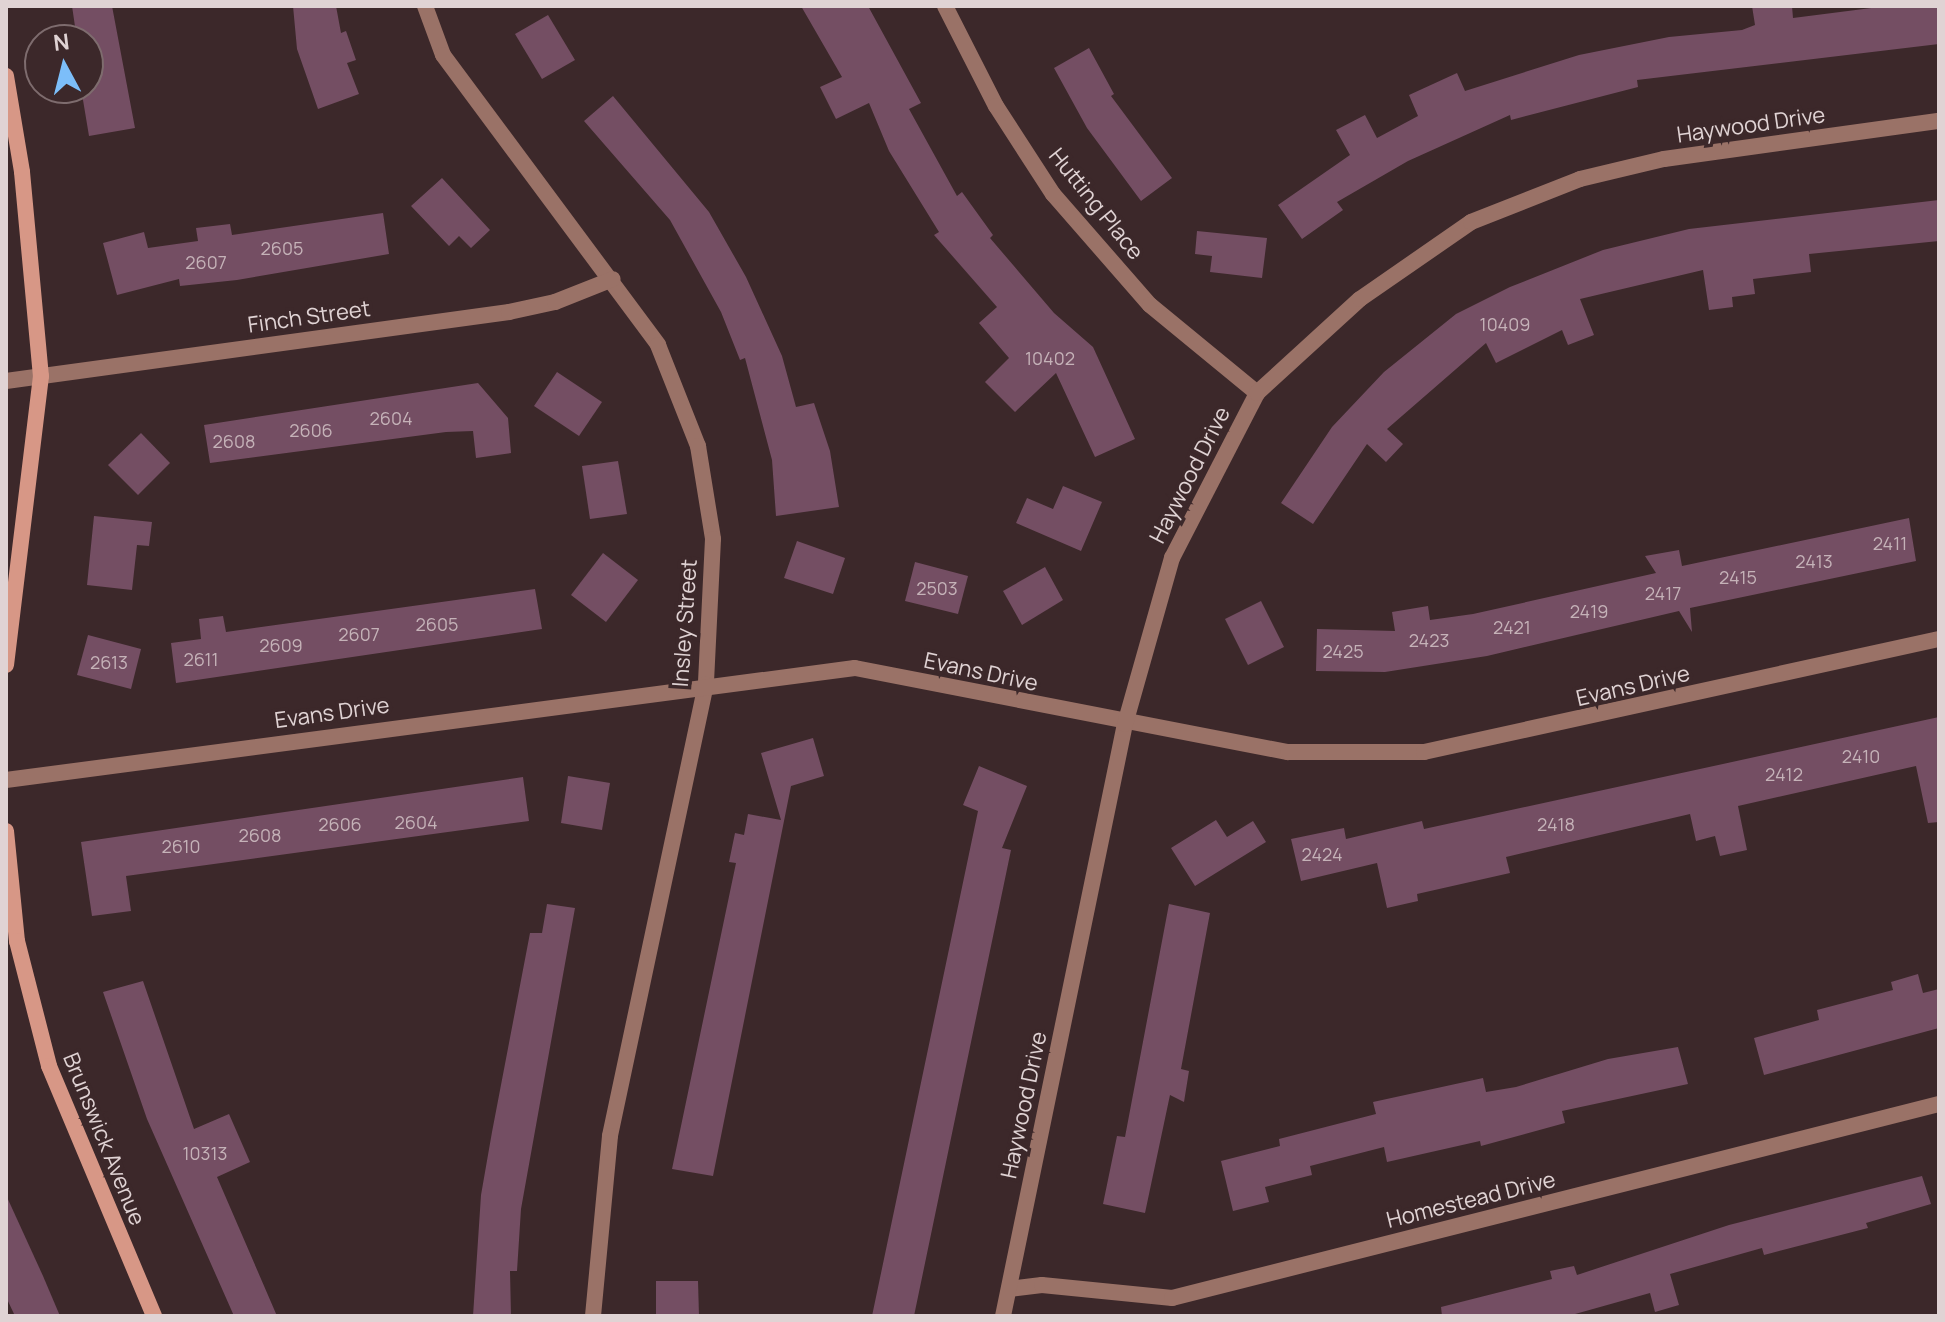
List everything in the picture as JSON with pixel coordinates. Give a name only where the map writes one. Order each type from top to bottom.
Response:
[{"type":"street","name":"Insley Street","points":[[425,6],[443,55],[613,279],[658,345],[698,446],[713,539],[706,684],[610,1136],[593,1316]]},
{"type":"street","name":"Hutting Place","points":[[945,6],[996,106],[1053,194],[1150,305],[1257,393]]},
{"type":"street","points":[[6,76],[22,172],[41,376],[6,665]]},
{"type":"street","name":"Haywood Drive","points":[[1003,1316],[1125,724],[1172,558],[1257,393],[1360,299],[1471,222],[1580,179],[1664,159],[1939,121]]},
{"type":"street","name":"Finch Street","points":[[6,381],[509,312],[568,298],[613,279]]},
{"type":"street","name":"Evans Drive","points":[[6,780],[706,684],[855,668],[1125,724],[1288,752],[1424,752],[1939,639]]},
{"type":"street","name":"Brunswick Avenue","points":[[6,831],[17,941],[49,1066],[154,1316]]},
{"type":"street","name":"Homestead Drive","points":[[1009,1289],[1042,1285],[1172,1298],[1939,1104]]},
{"type":"building","points":[[72,6],[112,6],[135,128],[89,136],[84,104],[104,104],[104,24],[75,24]]},
{"type":"building","points":[[293,6],[336,6],[341,33],[346,31],[356,60],[347,63],[359,94],[318,109],[297,49]]},
{"type":"building","points":[[801,6],[868,6],[921,103],[909,109],[957,196],[962,192],[993,235],[990,238],[1054,313],[1093,347],[1135,439],[1095,457],[1056,373],[1015,412],[985,382],[1009,358],[979,323],[997,307],[934,235],[939,232],[889,151],[869,103],[836,119],[820,87],[842,77]]},
{"type":"building","points":[[1752,6],[1792,6],[1793,18],[1887,6],[1939,6],[1939,44],[1637,80],[1638,87],[1511,120],[1510,115],[1408,161],[1337,202],[1343,210],[1302,239],[1278,205],[1350,155],[1336,130],[1365,115],[1377,138],[1418,116],[1409,95],[1457,73],[1465,91],[1579,55],[1669,37],[1742,30],[1755,25]]},
{"type":"building","points":[[548,15],[575,60],[542,79],[515,34]]},
{"type":"building","points":[[1089,48],[1114,94],[1111,96],[1172,178],[1141,201],[1087,128],[1054,68]]},
{"type":"building","points":[[613,96],[709,212],[746,277],[782,356],[796,407],[814,403],[830,451],[839,507],[776,516],[772,460],[745,358],[740,360],[721,312],[670,220],[584,121]]},
{"type":"building","points":[[442,178],[490,230],[471,248],[459,236],[449,246],[411,206]]},
{"type":"building","points":[[1939,200],[1939,241],[1809,254],[1811,272],[1753,279],[1755,294],[1732,297],[1733,307],[1709,310],[1703,270],[1580,299],[1594,335],[1568,345],[1562,330],[1496,363],[1486,343],[1387,429],[1403,444],[1386,462],[1367,444],[1313,524],[1281,503],[1332,427],[1384,372],[1456,314],[1510,287],[1603,250],[1689,229]]},
{"type":"building","points":[[383,213],[389,254],[237,280],[180,286],[179,279],[117,295],[103,243],[144,232],[148,248],[198,241],[196,228],[230,224],[232,235]]},
{"type":"building","points":[[1197,231],[1267,238],[1262,278],[1210,272],[1212,256],[1195,254]]},
{"type":"building","points":[[557,372],[602,402],[579,436],[534,406]]},
{"type":"building","points":[[478,383],[508,418],[511,453],[476,458],[473,431],[210,463],[204,425]]},
{"type":"building","points":[[141,433],[170,463],[138,495],[108,465]]},
{"type":"building","points":[[618,461],[627,514],[590,519],[582,466]]},
{"type":"building","points":[[1063,486],[1102,502],[1081,551],[1016,523],[1027,498],[1053,509]]},
{"type":"building","points":[[94,516],[152,522],[149,546],[137,545],[132,590],[87,585]]},
{"type":"building","points":[[1909,518],[1916,561],[1690,608],[1692,632],[1679,611],[1487,656],[1385,672],[1316,671],[1317,629],[1395,631],[1392,612],[1428,606],[1430,620],[1473,614],[1656,573],[1645,556],[1679,550],[1682,566]]},
{"type":"building","points":[[797,541],[845,558],[833,594],[784,578]]},
{"type":"building","points":[[603,553],[638,580],[606,622],[571,595]]},
{"type":"building","points":[[915,562],[968,576],[958,614],[905,601]]},
{"type":"building","points":[[1045,567],[1063,600],[1022,625],[1003,591]]},
{"type":"building","points":[[535,589],[542,629],[176,683],[171,643],[201,639],[199,619],[223,616],[226,632]]},
{"type":"building","points":[[1261,601],[1284,647],[1248,665],[1225,619]]},
{"type":"building","points":[[88,635],[141,649],[131,689],[77,675]]},
{"type":"building","points":[[1939,717],[1939,822],[1928,823],[1916,766],[1738,806],[1747,850],[1720,856],[1715,836],[1696,841],[1690,814],[1506,857],[1510,873],[1417,894],[1418,901],[1387,908],[1377,863],[1301,881],[1291,839],[1344,828],[1346,839],[1422,821],[1424,829]]},
{"type":"building","points":[[813,738],[824,776],[791,786],[713,1176],[672,1169],[736,863],[729,862],[735,833],[744,835],[748,814],[781,820],[761,753]]},
{"type":"building","points":[[979,766],[1027,786],[1002,848],[1011,850],[914,1316],[872,1316],[978,811],[963,805]]},
{"type":"building","points":[[568,776],[610,783],[602,830],[561,823]]},
{"type":"building","points":[[523,777],[529,821],[126,876],[131,911],[92,916],[81,842]]},
{"type":"building","points":[[1216,820],[1227,837],[1253,821],[1266,842],[1195,886],[1171,848]]},
{"type":"building","points":[[547,904],[575,908],[521,1209],[517,1271],[510,1271],[511,1316],[473,1316],[481,1195],[492,1132],[530,933],[542,933]]},
{"type":"building","points":[[1169,904],[1210,913],[1181,1069],[1189,1071],[1184,1102],[1170,1095],[1145,1213],[1103,1204],[1117,1136],[1125,1137]]},
{"type":"building","points":[[1918,974],[1923,993],[1939,989],[1939,1028],[1764,1075],[1754,1038],[1819,1020],[1817,1010],[1893,990],[1891,982]]},
{"type":"building","points":[[143,981],[194,1129],[229,1114],[250,1162],[217,1177],[277,1316],[234,1316],[147,1119],[103,992]]},
{"type":"building","points":[[1678,1047],[1688,1084],[1562,1111],[1565,1123],[1481,1146],[1480,1141],[1387,1162],[1384,1147],[1310,1166],[1312,1175],[1265,1187],[1269,1202],[1233,1211],[1221,1161],[1280,1146],[1279,1139],[1376,1114],[1373,1102],[1483,1078],[1486,1092],[1516,1087],[1608,1059]]},
{"type":"building","points":[[1922,1176],[1931,1204],[1866,1223],[1868,1228],[1764,1255],[1762,1248],[1670,1274],[1679,1305],[1655,1312],[1650,1293],[1568,1316],[1442,1316],[1441,1307],[1552,1279],[1550,1271],[1574,1266],[1577,1275],[1729,1225]]},
{"type":"building","points":[[6,1195],[60,1316],[15,1316],[6,1297]]},
{"type":"building","points":[[656,1281],[698,1281],[699,1316],[656,1316]]}]
